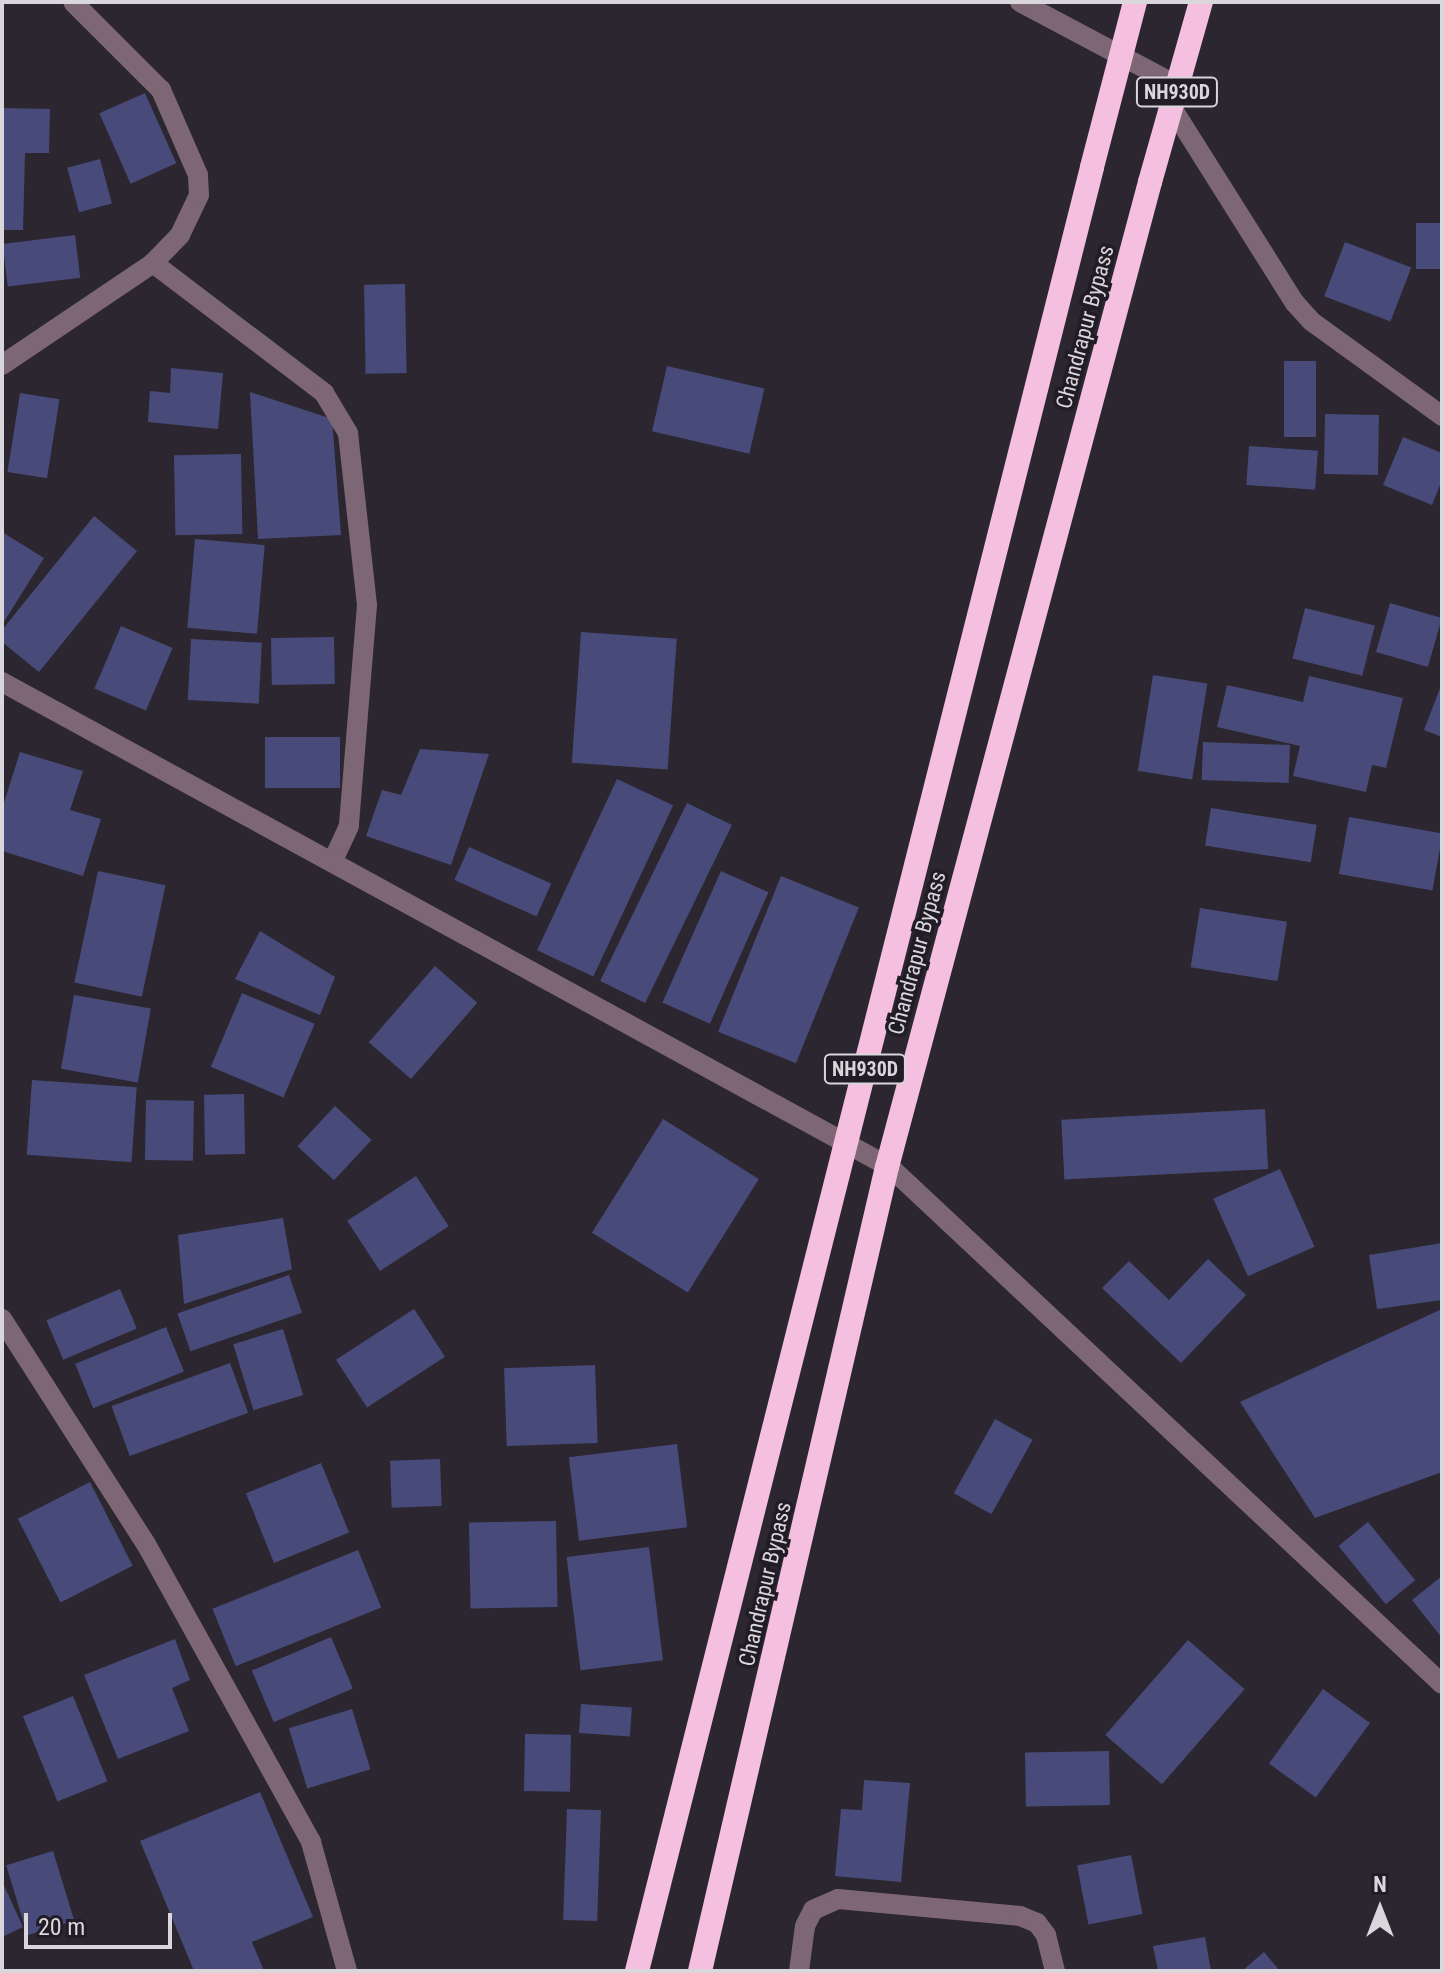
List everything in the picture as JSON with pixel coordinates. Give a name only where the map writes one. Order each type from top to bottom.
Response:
[{"type":"highway","name":"Chandrapur Bypass","points":[[637,1971],[1135,2]]},
{"type":"highway","name":"Chandrapur Bypass","points":[[700,1971],[887,1167],[1201,2]]},
{"type":"street","points":[[2,365],[153,263],[193,217],[198,175],[161,90],[73,2]]},
{"type":"street","points":[[1020,2],[1121,56],[1175,97],[1295,303],[1311,321],[1442,416]]},
{"type":"street","points":[[153,263],[324,393],[348,433],[367,605],[349,826],[332,862]]},
{"type":"street","points":[[2,682],[891,1168],[1442,1684]]},
{"type":"street","points":[[2,1319],[146,1544],[311,1842],[347,1971]]},
{"type":"street","points":[[799,1971],[805,1926],[813,1910],[838,1899],[1020,1916],[1037,1923],[1046,1935],[1055,1971]]},
{"type":"building","points":[[145,93],[176,163],[131,184],[99,113]]},
{"type":"building","points":[[2,108],[50,109],[49,153],[25,153],[23,230],[2,230]]},
{"type":"building","points":[[100,159],[112,203],[79,212],[67,168]]},
{"type":"building","points":[[1416,223],[1442,223],[1442,269],[1416,269]]},
{"type":"building","points":[[75,235],[80,278],[8,287],[3,244]]},
{"type":"building","points":[[1345,242],[1411,267],[1390,322],[1324,296]]},
{"type":"building","points":[[405,284],[407,373],[366,374],[364,285]]},
{"type":"building","points":[[1284,361],[1316,361],[1316,437],[1284,437]]},
{"type":"building","points":[[667,366],[764,388],[749,454],[652,431]]},
{"type":"building","points":[[171,368],[223,373],[218,429],[148,422],[150,391],[170,393]]},
{"type":"building","points":[[250,392],[332,419],[341,535],[258,539]]},
{"type":"building","points":[[20,393],[60,399],[47,478],[7,472]]},
{"type":"building","points":[[1325,414],[1379,415],[1378,475],[1324,474]]},
{"type":"building","points":[[1403,437],[1442,453],[1442,480],[1432,505],[1383,485]]},
{"type":"building","points":[[1249,446],[1318,451],[1315,490],[1246,485]]},
{"type":"building","points":[[241,454],[242,534],[175,535],[174,455]]},
{"type":"building","points":[[94,516],[137,551],[39,672],[2,642],[2,630]]},
{"type":"building","points":[[2,532],[44,558],[2,625]]},
{"type":"building","points":[[195,539],[265,545],[257,634],[187,628]]},
{"type":"building","points":[[1390,603],[1442,618],[1428,667],[1376,652]]},
{"type":"building","points":[[1305,608],[1375,625],[1362,676],[1292,658]]},
{"type":"building","points":[[121,626],[173,648],[146,710],[94,689]]},
{"type":"building","points":[[581,632],[677,639],[668,769],[572,763]]},
{"type":"building","points":[[334,637],[335,684],[272,685],[271,638]]},
{"type":"building","points":[[191,639],[262,643],[259,704],[188,700]]},
{"type":"building","points":[[1153,675],[1207,684],[1192,779],[1138,771]]},
{"type":"building","points":[[1309,676],[1403,698],[1386,768],[1372,765],[1366,792],[1293,776],[1300,746],[1217,727],[1227,685],[1303,702]]},
{"type":"building","points":[[1442,683],[1442,737],[1424,730]]},
{"type":"building","points":[[265,737],[340,737],[340,788],[265,788]]},
{"type":"building","points":[[1203,742],[1290,745],[1289,783],[1202,780]]},
{"type":"building","points":[[420,749],[489,754],[451,865],[366,836],[382,790],[401,795]]},
{"type":"building","points":[[20,752],[83,771],[70,810],[101,819],[83,876],[2,851],[2,809]]},
{"type":"building","points":[[617,779],[673,805],[593,976],[537,950]]},
{"type":"building","points":[[687,803],[732,825],[645,1003],[600,981]]},
{"type":"building","points":[[1211,808],[1317,825],[1311,862],[1205,846]]},
{"type":"building","points":[[1349,817],[1442,833],[1432,891],[1339,874]]},
{"type":"building","points":[[469,847],[551,884],[537,916],[454,880]]},
{"type":"building","points":[[98,871],[165,885],[142,997],[74,983]]},
{"type":"building","points":[[721,871],[769,892],[710,1024],[662,1003]]},
{"type":"building","points":[[781,876],[859,907],[796,1063],[718,1032]]},
{"type":"building","points":[[1200,908],[1287,922],[1278,981],[1191,967]]},
{"type":"building","points":[[260,931],[335,977],[320,1015],[235,979]]},
{"type":"building","points":[[435,966],[477,1003],[411,1079],[369,1042]]},
{"type":"building","points":[[242,993],[315,1024],[283,1098],[211,1067]]},
{"type":"building","points":[[74,995],[151,1009],[138,1082],[61,1069]]},
{"type":"building","points":[[32,1080],[137,1087],[132,1162],[27,1155]]},
{"type":"building","points":[[244,1094],[245,1154],[205,1155],[204,1095]]},
{"type":"building","points":[[146,1100],[194,1101],[193,1161],[145,1160]]},
{"type":"building","points":[[335,1106],[372,1140],[334,1180],[297,1146]]},
{"type":"building","points":[[1265,1109],[1268,1169],[1064,1180],[1061,1120]]},
{"type":"building","points":[[663,1119],[759,1179],[688,1293],[592,1233]]},
{"type":"building","points":[[1280,1169],[1315,1247],[1248,1276],[1213,1199]]},
{"type":"building","points":[[416,1176],[449,1226],[380,1271],[347,1221]]},
{"type":"building","points":[[283,1218],[292,1269],[184,1304],[178,1235]]},
{"type":"building","points":[[1442,1243],[1442,1300],[1377,1309],[1369,1255]]},
{"type":"building","points":[[1208,1259],[1246,1295],[1181,1363],[1102,1288],[1129,1261],[1169,1300]]},
{"type":"building","points":[[289,1275],[302,1313],[190,1351],[177,1313]]},
{"type":"building","points":[[120,1289],[137,1329],[63,1360],[46,1320]]},
{"type":"building","points":[[414,1309],[445,1357],[367,1407],[336,1360]]},
{"type":"building","points":[[1442,1309],[1442,1472],[1315,1518],[1240,1402]]},
{"type":"building","points":[[166,1327],[184,1372],[93,1408],[75,1364]]},
{"type":"building","points":[[283,1329],[303,1395],[253,1410],[233,1344]]},
{"type":"building","points":[[230,1363],[248,1413],[130,1456],[112,1406]]},
{"type":"building","points":[[595,1365],[598,1443],[507,1446],[504,1368]]},
{"type":"building","points":[[995,1419],[1033,1440],[991,1514],[954,1493]]},
{"type":"building","points":[[677,1444],[687,1527],[579,1541],[569,1457]]},
{"type":"building","points":[[440,1459],[442,1506],[392,1508],[390,1461]]},
{"type":"building","points":[[321,1463],[349,1533],[274,1563],[246,1493]]},
{"type":"building","points":[[90,1482],[133,1566],[61,1603],[18,1519]]},
{"type":"building","points":[[556,1521],[558,1607],[471,1609],[469,1523]]},
{"type":"building","points":[[1368,1522],[1415,1580],[1386,1604],[1338,1546]]},
{"type":"building","points":[[649,1547],[663,1660],[581,1670],[567,1557]]},
{"type":"building","points":[[358,1550],[381,1607],[236,1666],[212,1609]]},
{"type":"building","points":[[1442,1576],[1442,1638],[1412,1600]]},
{"type":"building","points":[[331,1637],[353,1689],[274,1722],[252,1671]]},
{"type":"building","points":[[175,1639],[190,1680],[172,1688],[189,1731],[118,1759],[84,1675]]},
{"type":"building","points":[[1188,1640],[1245,1689],[1162,1784],[1105,1735]]},
{"type":"building","points":[[1323,1689],[1370,1723],[1316,1798],[1269,1763]]},
{"type":"building","points":[[73,1696],[107,1781],[57,1802],[23,1716]]},
{"type":"building","points":[[581,1704],[632,1708],[630,1736],[579,1733]]},
{"type":"building","points":[[352,1709],[370,1769],[307,1789],[289,1728]]},
{"type":"building","points":[[525,1734],[571,1735],[570,1792],[524,1791]]},
{"type":"building","points":[[1109,1751],[1110,1805],[1026,1806],[1025,1752]]},
{"type":"building","points":[[864,1780],[910,1783],[901,1882],[835,1876],[841,1809],[862,1810]]},
{"type":"building","points":[[260,1792],[313,1917],[252,1942],[264,1971],[194,1971],[140,1841]]},
{"type":"building","points":[[567,1809],[601,1810],[597,1921],[563,1920]]},
{"type":"building","points":[[53,1851],[74,1921],[27,1935],[6,1865]]},
{"type":"building","points":[[1131,1855],[1142,1914],[1088,1924],[1077,1865]]},
{"type":"building","points":[[2,1881],[23,1927],[2,1937]]},
{"type":"building","points":[[1205,1937],[1211,1971],[1158,1971],[1153,1946]]},
{"type":"building","points":[[1264,1952],[1280,1971],[1242,1971]]}]
